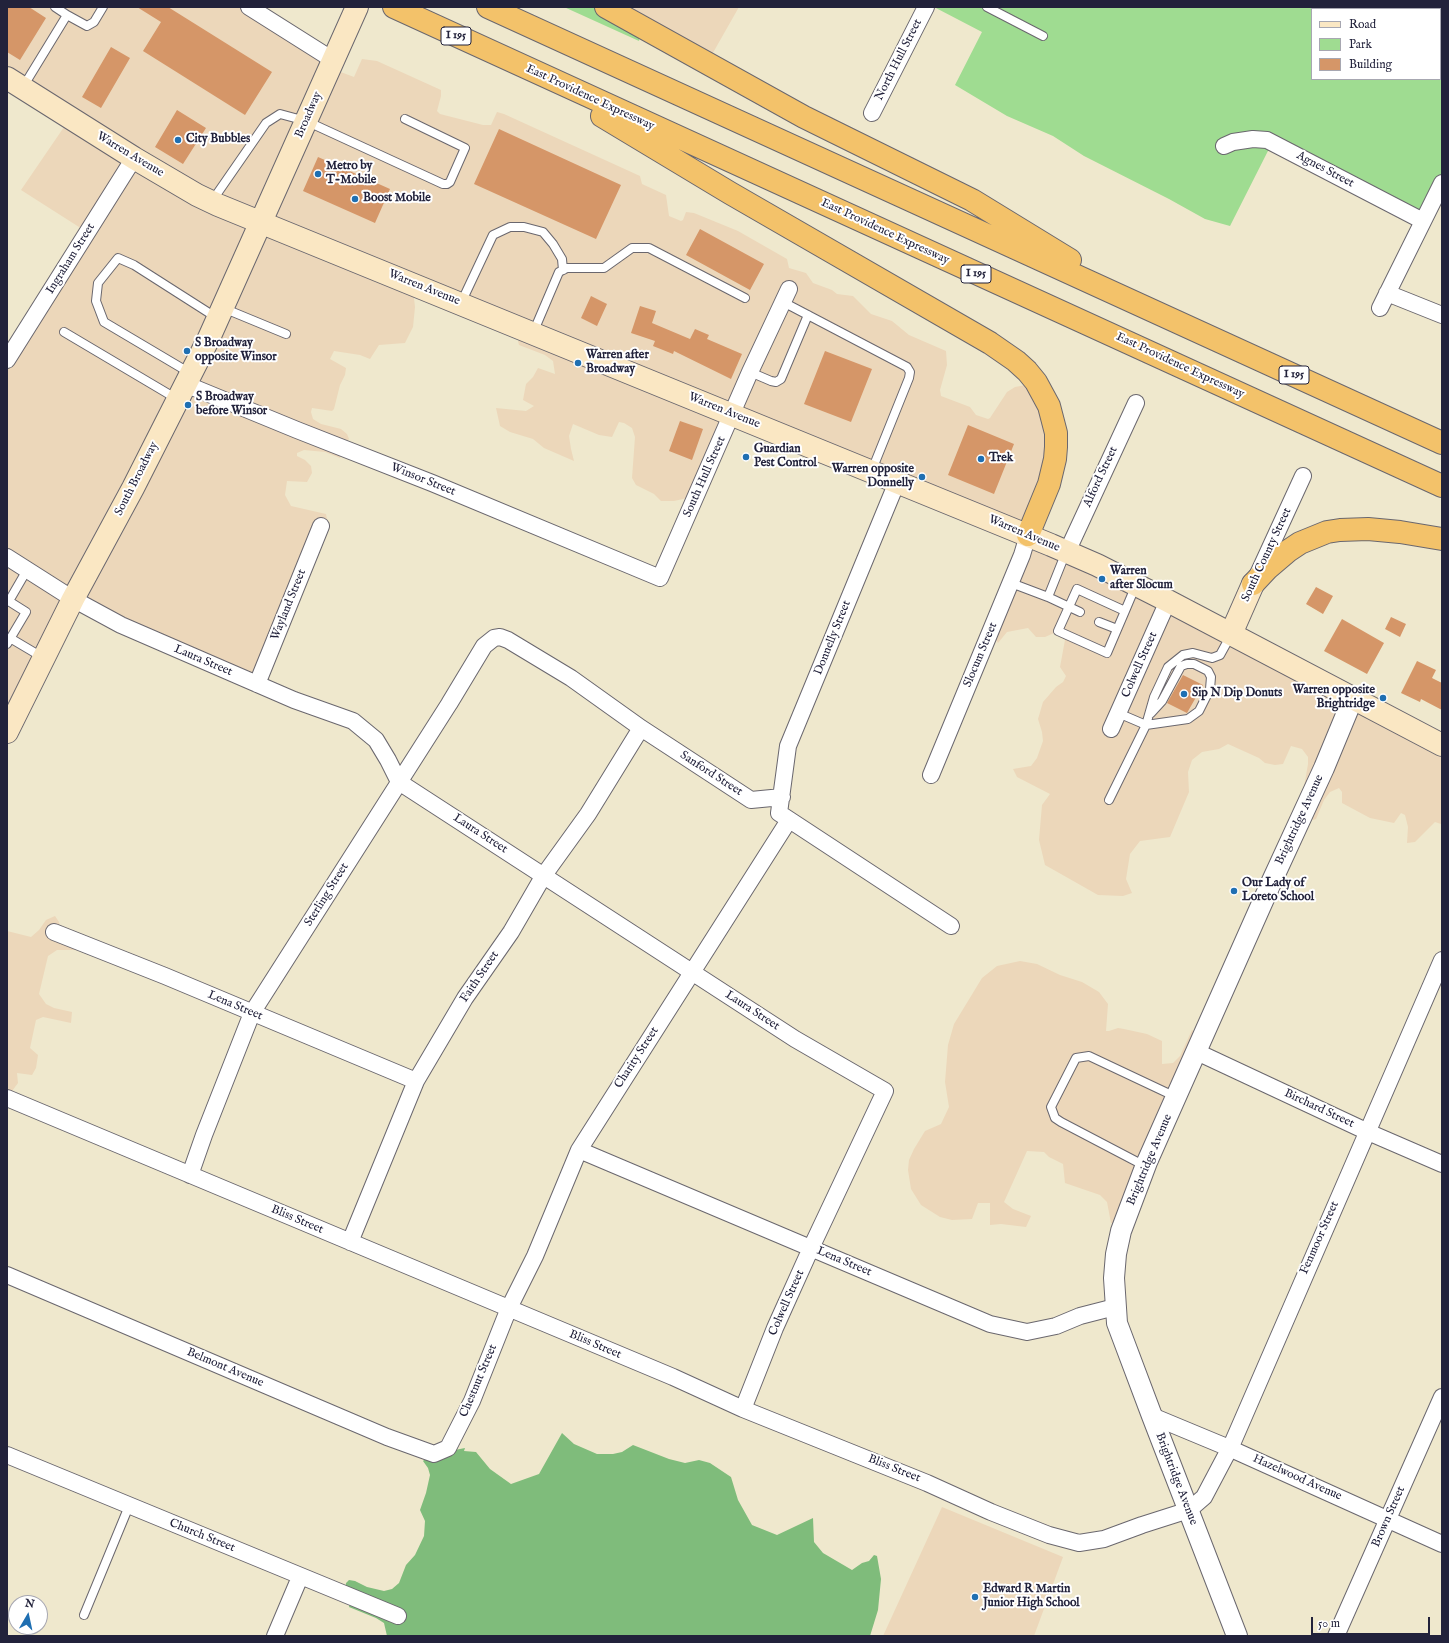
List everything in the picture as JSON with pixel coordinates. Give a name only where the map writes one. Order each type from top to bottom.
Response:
[{"type":"highway","name":"I 195","points":[[488,7],[1145,308],[1442,442]]},
{"type":"highway","points":[[606,7],[804,117],[972,200],[1145,308]]},
{"type":"highway","name":"East Providence Expressway","points":[[398,9],[1442,486]]},
{"type":"highway","points":[[510,61],[742,200],[990,344],[1016,361],[1027,371],[1036,382],[1049,406],[1056,433],[1055,459],[1049,484],[1028,535]]},
{"type":"highway","points":[[1253,584],[1268,568],[1288,551],[1300,543],[1327,532],[1368,529],[1400,532],[1442,539]]},
{"type":"main road","name":"Broadway","points":[[261,223],[356,7]]},
{"type":"main road","name":"Warren Avenue","points":[[12,82],[134,158],[197,195],[212,202],[1067,552],[1168,600],[1442,745]]},
{"type":"main road","name":"South Broadway","points":[[8,730],[73,599],[133,488],[184,386],[220,313],[261,223]]},
{"type":"main road","name":"South County Street","points":[[1231,634],[1253,584]]},
{"type":"street","points":[[249,7],[333,60]]},
{"type":"street","name":"North Hull Street","points":[[872,113],[926,7]]},
{"type":"street","name":"Agnes Street","points":[[1224,146],[1233,142],[1253,139],[1267,140],[1423,221]]},
{"type":"street","name":"Ingraham Street","points":[[7,360],[134,158]]},
{"type":"street","points":[[1380,308],[1442,182]]},
{"type":"street","points":[[1387,293],[1442,315]]},
{"type":"street","name":"South Hull Street","points":[[660,578],[733,414],[750,372],[786,296]]},
{"type":"street","name":"Winsor Street","points":[[184,386],[432,484],[660,578]]},
{"type":"street","name":"Alford Street","points":[[1067,552],[1136,403]]},
{"type":"street","name":"South County Street","points":[[1253,584],[1303,476]]},
{"type":"street","name":"Donnelly Street","points":[[782,797],[788,746],[898,482]]},
{"type":"street","name":"Wayland Street","points":[[257,684],[321,526]]},
{"type":"street","name":"Slocum Street","points":[[931,775],[1011,583],[1028,535]]},
{"type":"street","name":"Laura Street","points":[[7,557],[73,599],[121,625],[294,700],[353,722],[376,740],[399,782],[795,1039],[885,1091]]},
{"type":"street","name":"Colwell Street","points":[[1112,729],[1168,600]]},
{"type":"street","name":"Sanford Street","points":[[500,637],[508,640],[571,678],[641,728],[751,800],[782,797]]},
{"type":"street","name":"Sterling Street","points":[[190,1175],[204,1135],[252,1013],[484,646],[494,638],[500,637]]},
{"type":"street","name":"Brightridge Avenue","points":[[1237,1636],[1117,1323],[1114,1278],[1120,1236],[1146,1167],[1271,883],[1324,768],[1353,698]]},
{"type":"street","name":"Faith Street","points":[[350,1242],[416,1081],[465,998],[511,932],[544,875],[588,814],[641,728]]},
{"type":"street","points":[[782,797],[779,813],[951,926]]},
{"type":"street","name":"Charity Street","points":[[509,1308],[534,1256],[579,1150],[610,1099],[693,972],[789,820]]},
{"type":"street","name":"Lena Street","points":[[54,932],[165,976],[416,1081]]},
{"type":"street","name":"Fenmoor Street","points":[[1189,1510],[1204,1497],[1229,1448],[1442,960]]},
{"type":"street","name":"Birchard Street","points":[[1197,1052],[1368,1132],[1442,1164]]},
{"type":"street","name":"Colwell Street","points":[[743,1408],[811,1248],[885,1091]]},
{"type":"street","name":"Bliss Street","points":[[7,1098],[673,1377],[743,1408],[927,1483],[991,1512],[1049,1535],[1079,1543],[1104,1540],[1142,1525],[1189,1510]]},
{"type":"street","name":"Lena Street","points":[[579,1150],[973,1317],[1006,1329],[1027,1332],[1048,1328],[1080,1316],[1115,1307]]},
{"type":"street","name":"Belmont Avenue","points":[[7,1275],[387,1437],[434,1454],[443,1449]]},
{"type":"street","name":"Chestnut Street","points":[[443,1449],[448,1448],[472,1402],[509,1308]]},
{"type":"street","name":"Brown Street","points":[[1336,1636],[1442,1397]]},
{"type":"street","name":"Hazelwood Avenue","points":[[1152,1416],[1229,1448],[1442,1544]]},
{"type":"street","name":"Church Street","points":[[7,1456],[398,1616]]},
{"type":"street","points":[[275,1636],[300,1577]]},
{"type":"lane","points":[[55,7],[87,26],[94,22],[103,7]]},
{"type":"lane","points":[[987,7],[1043,36]]},
{"type":"lane","points":[[12,82],[67,15]]},
{"type":"lane","points":[[212,202],[266,123],[280,114],[306,121],[443,184],[450,182],[464,148],[405,119]]},
{"type":"lane","points":[[461,303],[493,235],[510,227],[524,227],[543,232],[554,244],[562,259],[564,270]]},
{"type":"lane","points":[[533,333],[559,272],[567,268],[604,268],[632,248],[648,248],[745,298]]},
{"type":"lane","points":[[184,386],[104,322],[96,301],[98,283],[118,258],[134,264],[220,313],[286,334]]},
{"type":"lane","points":[[786,296],[808,314],[907,367],[910,372],[910,378],[872,471]]},
{"type":"lane","points":[[750,372],[771,381],[776,382],[781,379],[808,314]]},
{"type":"lane","points":[[64,332],[184,386]]},
{"type":"lane","points":[[1048,597],[1067,552]]},
{"type":"lane","points":[[27,570],[8,601],[26,612],[9,641],[44,658]]},
{"type":"lane","points":[[1011,583],[1048,597],[1080,612]]},
{"type":"lane","points":[[1125,611],[1077,589],[1058,631],[1107,653],[1125,611],[1136,584]]},
{"type":"lane","points":[[1099,622],[1117,629]]},
{"type":"lane","points":[[1109,800],[1146,725],[1154,697],[1168,668],[1175,660],[1183,655],[1193,654],[1212,658],[1220,655],[1231,634]]},
{"type":"lane","points":[[1118,713],[1146,725],[1188,719],[1199,711],[1212,683],[1208,671],[1194,664],[1181,666],[1162,701],[1149,714]]},
{"type":"lane","points":[[1146,1167],[1055,1118],[1051,1107],[1076,1058],[1089,1056],[1177,1098]]},
{"type":"lane","points":[[84,1615],[130,1506]]},
{"type":"shaded area","points":[[7,7],[241,7],[330,68],[354,77],[362,59],[377,61],[441,90],[437,111],[440,114],[483,125],[491,125],[497,112],[504,114],[640,176],[642,184],[666,195],[669,216],[681,221],[683,220],[686,212],[694,213],[738,231],[787,259],[789,268],[806,273],[813,283],[832,290],[837,294],[853,296],[871,314],[892,321],[909,335],[946,351],[947,365],[940,390],[941,396],[970,407],[976,415],[988,419],[990,418],[1007,392],[1015,387],[1031,384],[1045,407],[1047,463],[1023,537],[732,420],[696,496],[674,501],[661,501],[654,494],[636,485],[632,478],[635,437],[632,428],[624,423],[619,422],[612,437],[599,435],[573,424],[569,436],[574,461],[544,448],[533,439],[510,432],[500,426],[496,408],[526,411],[534,406],[523,400],[526,384],[533,377],[538,368],[555,374],[553,361],[545,355],[519,345],[518,341],[523,337],[413,290],[415,307],[413,327],[405,343],[379,345],[370,359],[360,355],[334,351],[330,359],[346,368],[334,409],[332,411],[312,408],[311,412],[313,419],[321,424],[341,429],[347,434],[349,439],[343,445],[340,458],[325,452],[304,450],[297,453],[297,456],[305,460],[311,466],[312,473],[307,482],[287,481],[285,495],[291,506],[326,514],[328,524],[320,528],[257,680],[72,598],[7,729],[7,358],[90,234],[21,190],[64,127],[7,89]]},
{"type":"shaded area","points":[[625,7],[739,7],[710,58]]},
{"type":"shaded area","points":[[1023,539],[1442,752],[1442,832],[1441,824],[1435,822],[1415,842],[1407,843],[1408,827],[1405,815],[1401,813],[1394,823],[1370,818],[1342,803],[1342,792],[1339,788],[1330,792],[1324,800],[1316,819],[1313,820],[1309,812],[1304,787],[1308,757],[1302,749],[1291,746],[1283,764],[1275,765],[1265,763],[1259,758],[1228,744],[1219,749],[1202,752],[1192,760],[1188,772],[1189,792],[1170,837],[1140,841],[1130,854],[1126,879],[1132,893],[1123,896],[1098,895],[1045,865],[1039,840],[1042,805],[1050,794],[1017,777],[1013,769],[1031,766],[1037,758],[1043,741],[1038,719],[1043,702],[1056,687],[1063,682],[1066,676],[1060,667],[1065,640],[1054,633],[1045,637],[1036,637],[1028,628],[1007,632],[998,643],[993,636]]},
{"type":"shaded area","points":[[55,916],[59,922],[61,933],[78,950],[57,950],[48,956],[39,994],[46,1004],[54,1008],[72,1012],[71,1023],[43,1017],[36,1020],[30,1048],[38,1055],[36,1068],[32,1075],[17,1073],[18,1083],[9,1095],[7,1094],[7,931],[31,937],[39,930],[46,920]]},
{"type":"shaded area","points":[[1020,961],[1037,964],[1060,975],[1082,982],[1099,992],[1108,1004],[1106,1031],[1118,1028],[1124,1029],[1147,1034],[1162,1041],[1162,1064],[1173,1063],[1180,1056],[1192,1030],[1195,1032],[1122,1224],[1111,1223],[1107,1202],[1100,1195],[1065,1183],[1063,1164],[1049,1157],[1044,1152],[1027,1151],[1004,1202],[1013,1209],[1031,1216],[1026,1227],[1001,1224],[990,1225],[990,1203],[978,1203],[972,1219],[952,1220],[940,1217],[921,1205],[911,1189],[908,1170],[909,1160],[914,1149],[925,1131],[941,1124],[949,1107],[945,1082],[948,1045],[954,1024],[982,978],[997,966]]},
{"type":"shaded area","name":"Edward R Martin Junior High School","points":[[942,1507],[1063,1557],[1034,1636],[883,1636]]},
{"type":"green space","points":[[564,7],[593,7],[640,35],[639,41]]},
{"type":"green space","points":[[934,7],[1442,7],[1441,24],[1441,8],[1311,8],[1311,80],[1441,80],[1442,65],[1442,182],[1422,223],[1272,143],[1230,226],[1205,219],[1084,156],[1053,136],[1007,116],[955,85],[982,32]]},
{"type":"green space","points":[[562,1433],[574,1444],[597,1454],[613,1454],[622,1452],[633,1445],[669,1459],[685,1463],[699,1460],[710,1463],[731,1477],[738,1500],[752,1525],[777,1535],[813,1518],[814,1542],[823,1553],[852,1570],[862,1563],[869,1561],[874,1555],[877,1556],[881,1579],[878,1610],[870,1636],[387,1636],[384,1623],[376,1618],[349,1607],[351,1597],[345,1592],[346,1583],[349,1580],[355,1581],[367,1587],[384,1591],[392,1589],[399,1583],[406,1565],[415,1555],[424,1536],[425,1521],[420,1510],[430,1475],[428,1468],[423,1461],[425,1459],[465,1448],[464,1451],[476,1452],[490,1469],[511,1484],[539,1474]]},
{"type":"building","points":[[7,7],[29,7],[46,18],[20,60],[7,52]]},
{"type":"building","points":[[137,7],[168,7],[272,72],[245,115],[143,51],[161,22]]},
{"type":"building","points":[[111,47],[130,58],[101,108],[82,97]]},
{"type":"building","points":[[177,110],[206,128],[183,164],[155,147]]},
{"type":"building","points":[[499,129],[621,185],[596,239],[474,184]]},
{"type":"building","points":[[318,157],[390,189],[375,223],[303,191]]},
{"type":"building","points":[[700,229],[764,264],[750,290],[686,255]]},
{"type":"building","points":[[591,296],[607,304],[597,326],[581,318]]},
{"type":"building","points":[[640,306],[656,311],[652,323],[690,339],[695,329],[709,335],[707,339],[742,354],[731,379],[674,351],[673,354],[653,346],[655,341],[631,333]]},
{"type":"building","points":[[825,351],[872,369],[851,422],[804,404]]},
{"type":"building","points":[[680,421],[703,429],[692,460],[669,451]]},
{"type":"building","name":"Trek","points":[[968,425],[1014,444],[994,494],[948,475]]},
{"type":"building","points":[[1316,587],[1333,596],[1323,614],[1306,604]]},
{"type":"building","points":[[1391,617],[1406,624],[1400,637],[1385,629]]},
{"type":"building","points":[[1342,619],[1384,643],[1367,674],[1324,651]]},
{"type":"building","points":[[1417,661],[1436,670],[1432,678],[1442,683],[1442,710],[1421,699],[1420,702],[1401,693]]},
{"type":"building","points":[[1183,675],[1203,685],[1187,713],[1167,703]]},
{"type":"place","name":"City Bubbles","points":[[178,140]]},
{"type":"place","name":"Metro by T-Mobile","points":[[318,174]]},
{"type":"place","name":"Boost Mobile","points":[[355,199]]},
{"type":"place","name":"S Broadway opposite Winsor","points":[[187,351]]},
{"type":"place","name":"Warren after Broadway","points":[[578,363]]},
{"type":"place","name":"S Broadway before Winsor","points":[[188,405]]},
{"type":"place","name":"Guardian Pest Control","points":[[746,457]]},
{"type":"place","name":"Trek","points":[[981,459]]},
{"type":"place","name":"Warren opposite Donnelly","points":[[922,477]]},
{"type":"place","name":"Warren after Slocum","points":[[1102,579]]},
{"type":"place","name":"Sip N Dip Donuts","points":[[1184,694]]},
{"type":"place","name":"Warren opposite Brightridge","points":[[1383,698]]},
{"type":"place","name":"Our Lady of Loreto School","points":[[1234,891]]},
{"type":"place","name":"Edward R Martin Junior High School","points":[[975,1597]]}]
